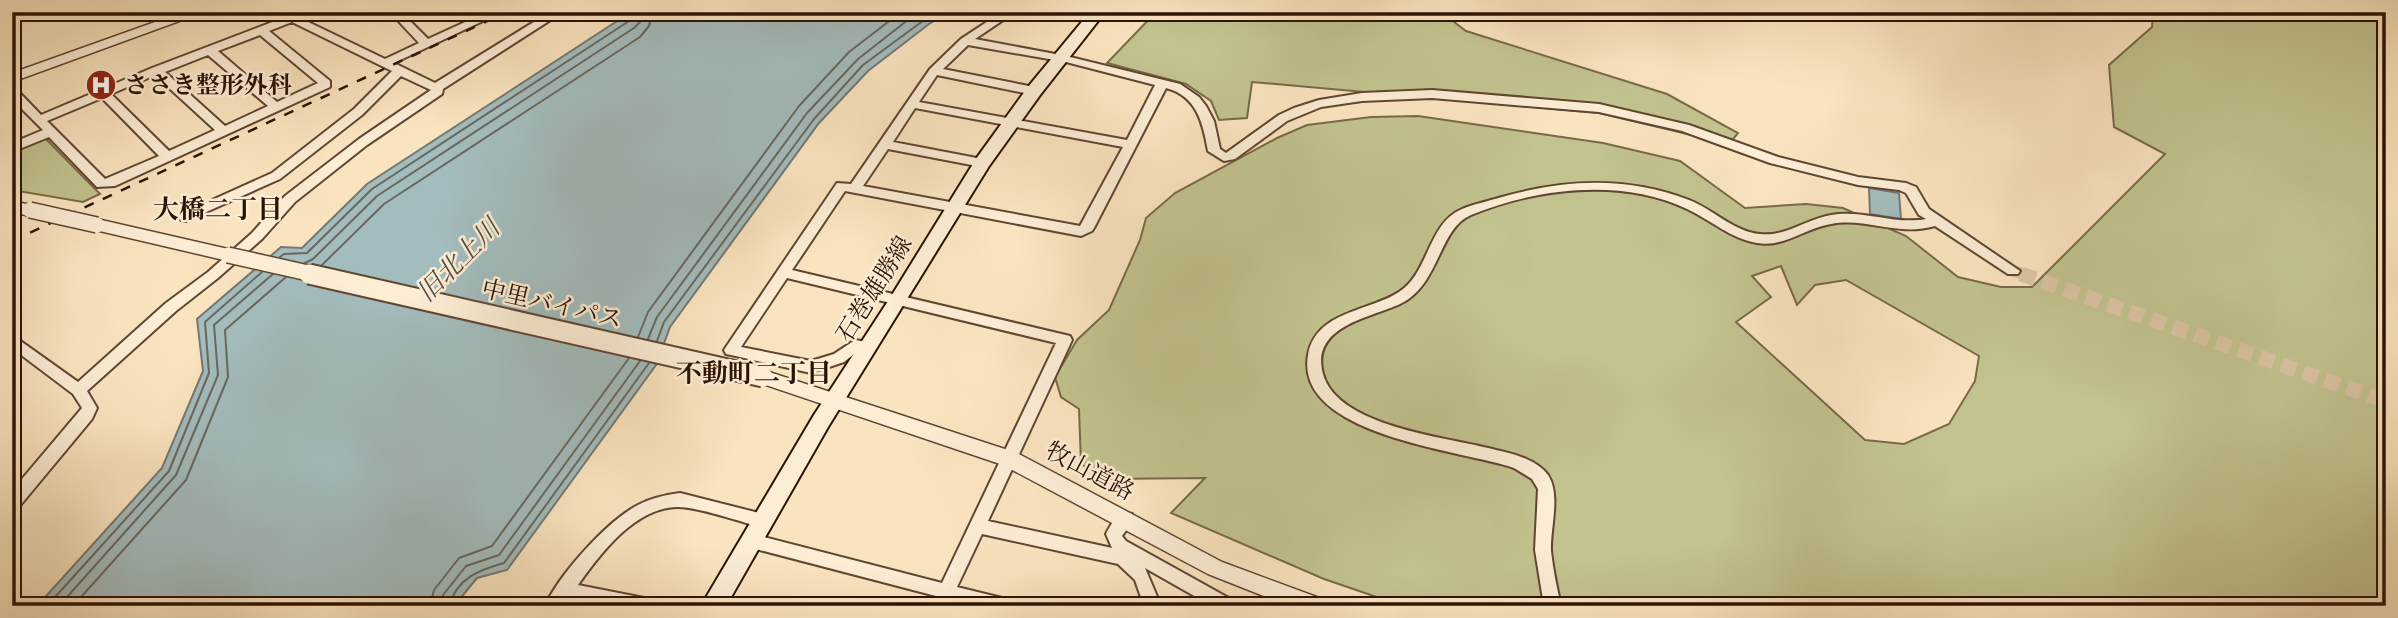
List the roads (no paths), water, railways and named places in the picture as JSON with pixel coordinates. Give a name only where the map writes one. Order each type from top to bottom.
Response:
[{"type":"main road","name":"石巻雄勝線","points":[[713,606],[834,400],[899,300],[982,163],[1034,91],[1098,12]]},
{"type":"street","points":[[12,78],[197,12]]},
{"type":"street","points":[[279,12],[436,88]]},
{"type":"street","points":[[40,120],[156,70],[309,12]]},
{"type":"street","points":[[395,12],[425,43]]},
{"type":"street","points":[[436,88],[558,12]]},
{"type":"street","points":[[855,188],[934,71],[965,41],[1010,12]]},
{"type":"street","points":[[386,63],[494,13]]},
{"type":"street","points":[[12,92],[102,184],[110,183],[326,84],[262,31]]},
{"type":"street","points":[[965,41],[1059,59],[1163,84],[1191,95],[1207,114],[1214,151],[1224,157],[1231,156],[1283,118],[1298,111],[1319,104],[1362,97],[1432,94],[1599,108],[1685,128],[1774,160],[1858,181],[1901,186],[1911,190],[1924,212],[2013,271]]},
{"type":"street","points":[[211,50],[276,107]]},
{"type":"street","points":[[156,70],[223,131]]},
{"type":"street","points":[[186,217],[276,176],[358,112],[400,70]]},
{"type":"street","points":[[934,71],[1034,91]]},
{"type":"street","points":[[869,347],[855,345],[839,358],[811,367],[731,350],[842,186],[1081,231],[1087,228],[1163,84]]},
{"type":"street","points":[[78,390],[171,307],[214,275],[257,236],[290,199],[363,142],[438,91],[436,88]]},
{"type":"street","points":[[104,93],[167,157]]},
{"type":"street","points":[[911,104],[1130,145]]},
{"type":"street","points":[[12,148],[50,131]]},
{"type":"street","points":[[885,144],[982,163]]},
{"type":"street","points":[[1553,606],[1544,571],[1543,525],[1548,493],[1543,481],[1519,462],[1366,422],[1337,405],[1323,389],[1314,372],[1315,355],[1322,337],[1340,324],[1385,307],[1409,293],[1428,268],[1454,219],[1464,213],[1540,190],[1571,186],[1619,186],[1682,202],[1746,235],[1760,239],[1781,236],[1823,220],[1841,218],[1908,227],[1936,221]]},
{"type":"street","name":"中里バイパス","points":[[12,206],[762,377],[834,400]]},
{"type":"street","points":[[785,273],[1065,340],[944,599]]},
{"type":"street","points":[[12,340],[78,390],[90,408],[12,503]]},
{"type":"street","name":"牧山道路","points":[[834,400],[1010,459],[1215,568],[1314,606]]},
{"type":"street","points":[[553,606],[593,552],[642,509],[653,503],[680,500],[763,521]]},
{"type":"street","points":[[1126,519],[1114,534],[1119,546],[1228,606]]},
{"type":"street","points":[[978,526],[1123,558],[1142,576],[1153,606]]},
{"type":"street","points":[[752,541],[944,599],[1002,606]]},
{"type":"street","points":[[564,590],[644,606]]},
{"type":"water","name":"旧北上川","points":[[631,12],[949,12],[868,71],[819,123],[670,327],[656,365],[507,570],[477,578],[454,606],[37,606],[162,468],[203,371],[197,319],[281,247],[302,248],[367,184]]},
{"type":"water","points":[[1869,188],[1899,193],[1901,219],[1870,214]]},
{"type":"tunnel","points":[[2013,271],[2026,275]]},
{"type":"tunnel","points":[[2021,274],[2386,401]]},
{"type":"railway","points":[[12,241],[507,12]]},
{"type":"place","name":"ささき整形外科","points":[[101,85]]},
{"type":"district","name":"大橋二丁目","points":[[218,209]]},
{"type":"district","name":"不動町二丁目","points":[[754,373]]}]
